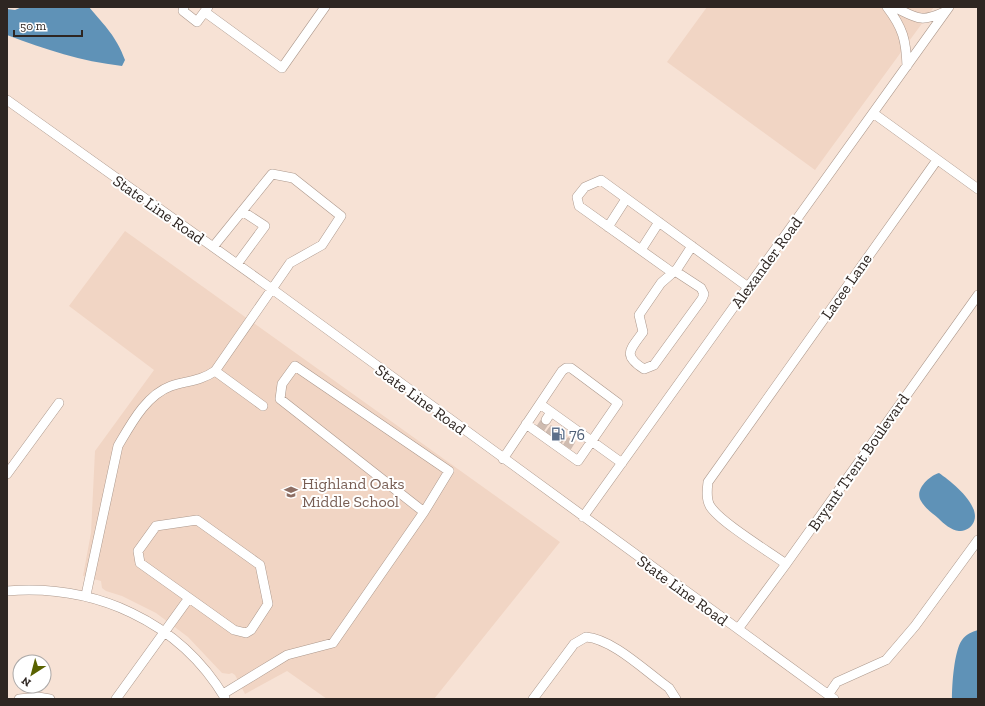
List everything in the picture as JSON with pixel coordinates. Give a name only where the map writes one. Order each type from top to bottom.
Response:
[{"type":"street","points":[[184,7],[183,11],[197,22],[207,10],[282,68],[325,7]]},
{"type":"street","points":[[887,7],[899,22],[906,42],[907,66]]},
{"type":"street","points":[[894,7],[913,17],[928,20],[947,9]]},
{"type":"street","name":"Alexander Road","points":[[583,517],[947,9]]},
{"type":"street","name":"State Line Road","points":[[7,100],[272,289],[502,459],[831,697]]},
{"type":"street","points":[[873,113],[978,189]]},
{"type":"street","name":"Lacee Lane","points":[[786,564],[718,515],[710,507],[708,482],[713,472],[937,160]]},
{"type":"street","points":[[86,596],[118,446],[128,430],[152,396],[170,386],[205,378],[215,371],[290,263],[322,245],[341,216],[293,178],[272,174],[213,247]]},
{"type":"street","points":[[692,246],[672,274],[661,283],[639,315],[643,332],[629,351],[629,356],[634,363],[644,370],[654,365],[702,300],[704,294],[701,288],[672,274],[579,206],[577,197],[585,187],[601,180],[626,199],[659,222],[692,246],[748,287]]},
{"type":"street","points":[[608,227],[626,199]]},
{"type":"street","points":[[237,264],[265,226],[242,211]]},
{"type":"street","points":[[641,250],[659,222]]},
{"type":"street","name":"Bryant Trent Boulevard","points":[[738,629],[978,295]]},
{"type":"street","points":[[7,591],[42,590],[86,596],[131,612],[165,632],[203,666],[224,696],[287,655],[333,643],[424,512],[437,493],[449,471],[295,366],[282,384],[280,398],[424,512]]},
{"type":"street","points":[[502,459],[562,371],[566,368],[571,368],[618,403],[578,461],[566,449],[526,424]]},
{"type":"street","points":[[215,371],[263,406]]},
{"type":"street","points":[[7,474],[58,403]]},
{"type":"street","points":[[540,404],[568,424],[575,435],[592,441],[622,463]]},
{"type":"street","points":[[546,420],[551,412]]},
{"type":"street","points":[[555,427],[560,418]]},
{"type":"street","points":[[563,433],[568,424]]},
{"type":"street","points":[[197,520],[260,565],[268,604],[251,630],[246,633],[234,630],[189,598],[140,563],[138,551],[156,526],[197,520]]},
{"type":"street","points":[[831,697],[837,682],[886,660],[915,626],[978,540]]},
{"type":"street","points":[[116,699],[189,598]]},
{"type":"street","points":[[533,699],[574,644],[586,637],[602,641],[612,646],[669,688],[676,699]]},
{"type":"street","points":[[19,699],[38,697],[50,699]]},
{"type":"shaded area","points":[[707,7],[934,7],[815,170],[667,62]]},
{"type":"shaded area","name":"Highland Oaks Middle School","points":[[125,231],[560,542],[434,699],[327,699],[287,671],[245,694],[235,675],[232,673],[222,673],[188,637],[156,613],[122,596],[106,591],[102,588],[101,581],[83,576],[91,533],[95,451],[154,370],[69,306]]},
{"type":"water","points":[[22,7],[89,7],[118,44],[125,60],[122,66],[64,54],[7,35],[7,9],[15,10]]},
{"type":"water","points":[[939,473],[959,489],[971,503],[975,518],[972,525],[966,530],[959,531],[948,526],[924,506],[919,497],[919,492],[927,480]]},
{"type":"water","points":[[978,630],[978,699],[952,699],[954,668],[959,645],[965,636]]},
{"type":"tunnel","points":[[540,429],[546,420]]},
{"type":"tunnel","points":[[549,435],[555,427]]},
{"type":"tunnel","points":[[558,441],[563,433]]},
{"type":"tunnel","points":[[567,447],[572,439]]},
{"type":"place","name":"76","points":[[558,434]]},
{"type":"place","name":"Highland Oaks Middle School","points":[[291,492]]}]
